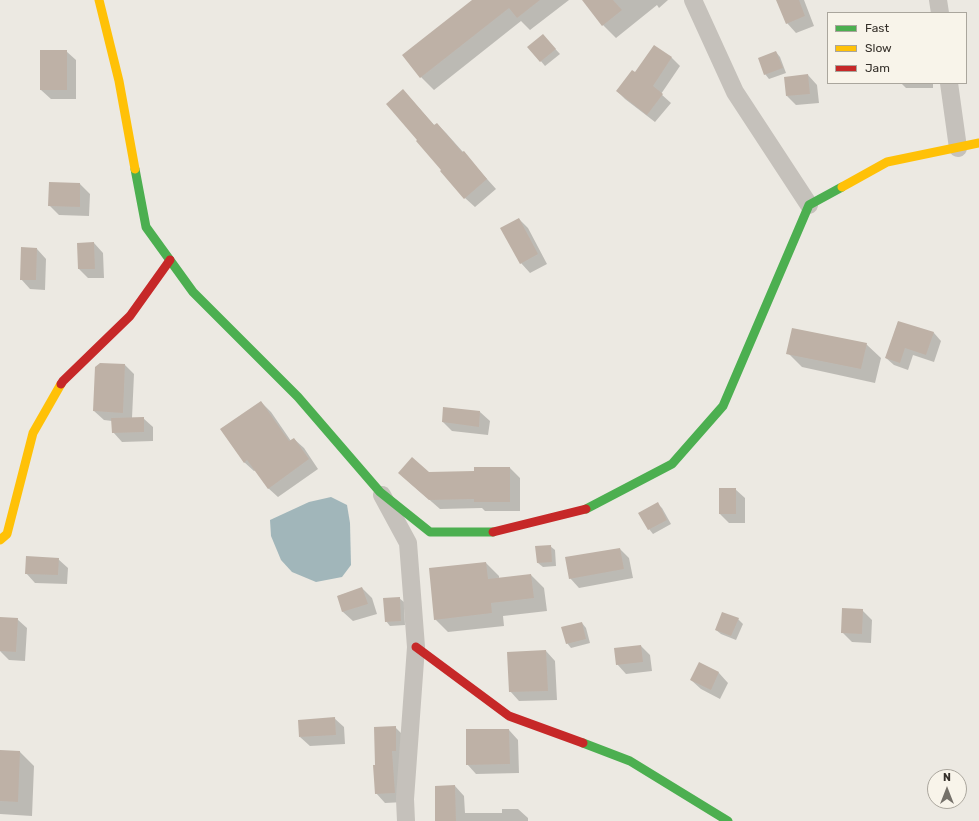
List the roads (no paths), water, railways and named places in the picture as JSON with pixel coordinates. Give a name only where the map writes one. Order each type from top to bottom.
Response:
[{"type":"main road","points":[[99,0],[119,81],[146,227],[193,292],[298,397],[380,492],[430,532],[490,533],[588,509],[672,464],[723,406],[809,205],[888,162],[979,143]]},
{"type":"main road","points":[[0,540],[7,534],[33,433],[63,381],[130,316],[170,260]]},
{"type":"main road","points":[[416,646],[509,716],[630,761],[728,821]]},
{"type":"street","points":[[693,0],[735,92],[809,205]]},
{"type":"street","points":[[938,0],[940,12]]},
{"type":"street","points":[[949,84],[958,148]]},
{"type":"street","points":[[380,492],[408,543],[416,646],[405,799],[406,821]]}]
